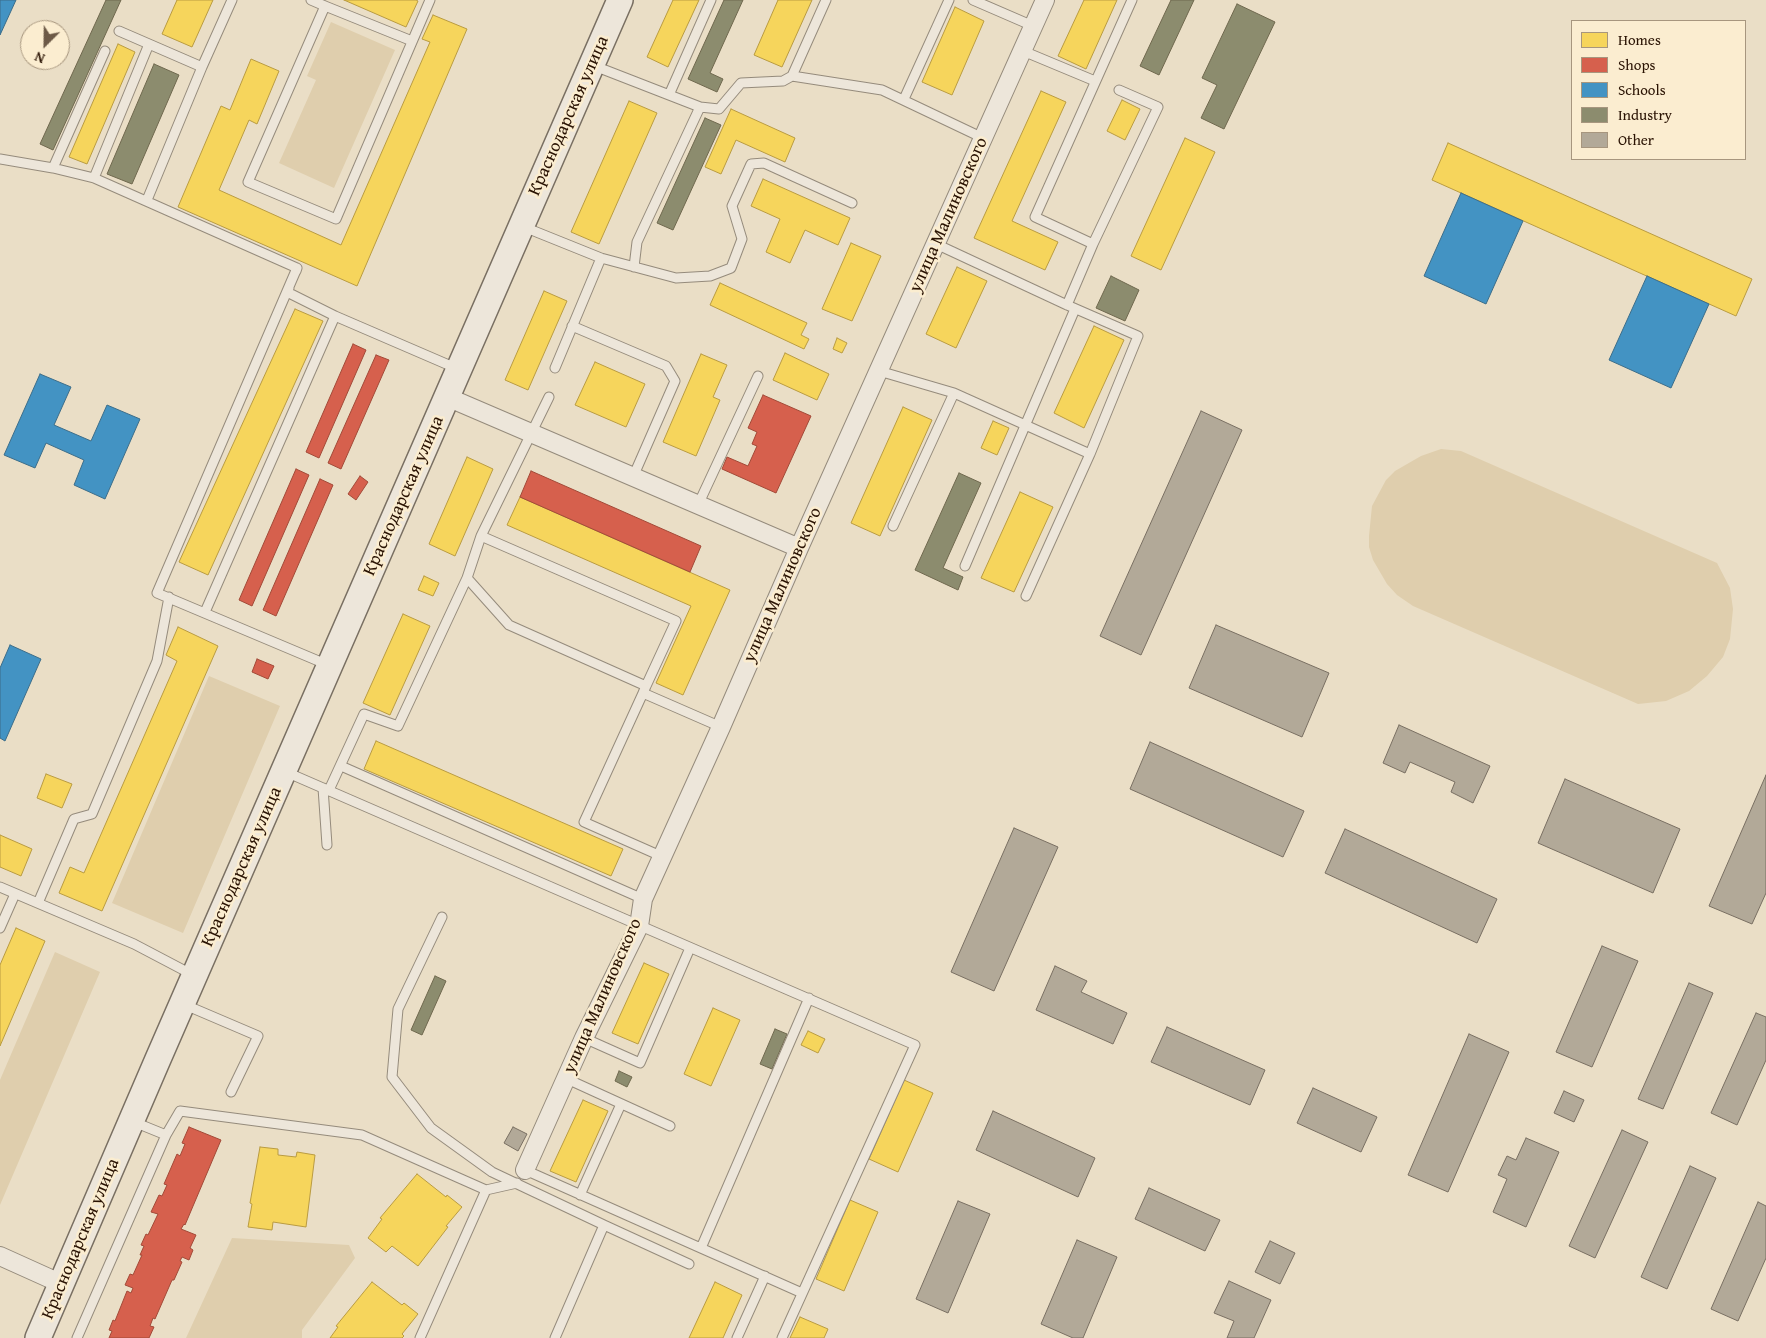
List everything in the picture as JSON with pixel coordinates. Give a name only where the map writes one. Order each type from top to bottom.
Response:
[{"type":"main road","name":"Краснодарская улица","points":[[38,1338],[194,975],[592,65],[616,4]]},
{"type":"street","name":"улица Малиновского","points":[[521,1177],[584,1038],[639,926],[643,899],[1045,0]]},
{"type":"street","name":"Краснодарская улица","points":[[447,397],[799,548]]},
{"type":"street","points":[[0,1256],[62,1284]]},
{"type":"lane","points":[[147,200],[202,66],[232,0]]},
{"type":"lane","points":[[311,0],[412,42]]},
{"type":"lane","points":[[325,6],[248,182],[336,219],[430,0]]},
{"type":"lane","points":[[669,95],[711,0]]},
{"type":"lane","points":[[592,65],[700,107],[719,109],[742,83],[783,81],[792,76],[826,0]]},
{"type":"lane","points":[[904,100],[949,0]]},
{"type":"lane","points":[[973,0],[1033,26]]},
{"type":"lane","points":[[1093,244],[1035,217],[1094,81],[1132,0]]},
{"type":"lane","points":[[119,31],[202,66]]},
{"type":"lane","points":[[94,178],[149,44]]},
{"type":"lane","points":[[53,168],[105,51]]},
{"type":"lane","points":[[1023,51],[1094,81]]},
{"type":"lane","points":[[792,76],[882,90],[983,138]]},
{"type":"lane","points":[[965,566],[1024,426],[1071,307],[1093,244],[1158,106],[1119,90]]},
{"type":"lane","points":[[634,267],[637,242],[700,107]]},
{"type":"lane","points":[[0,159],[53,168],[94,178],[298,268],[157,593],[330,666]]},
{"type":"lane","points":[[522,226],[601,258],[634,267],[676,278],[710,276],[731,268],[742,239],[732,206],[750,164],[764,163],[852,202]]},
{"type":"lane","points":[[936,244],[1138,336],[1090,454],[1026,596]]},
{"type":"lane","points":[[555,368],[601,258]]},
{"type":"lane","points":[[287,292],[335,316],[459,370]]},
{"type":"lane","points":[[205,612],[335,316]]},
{"type":"lane","points":[[572,326],[666,366],[675,381],[634,477]]},
{"type":"lane","points":[[879,371],[954,393],[1090,454]]},
{"type":"lane","points":[[698,505],[758,376]]},
{"type":"lane","points":[[893,526],[954,393]]},
{"type":"lane","points":[[327,845],[326,789],[341,766],[364,714],[398,726],[467,578],[481,536],[550,397]]},
{"type":"lane","points":[[481,536],[676,621],[584,822],[663,857]]},
{"type":"lane","points":[[467,578],[509,625],[721,727]]},
{"type":"lane","points":[[38,903],[74,819],[92,814],[154,670],[169,597]]},
{"type":"lane","points":[[341,766],[643,899]]},
{"type":"lane","points":[[284,771],[639,926],[810,998],[915,1046],[782,1338]]},
{"type":"lane","points":[[0,887],[134,944],[194,975]]},
{"type":"lane","points":[[0,928],[15,894]]},
{"type":"lane","points":[[442,917],[398,1009],[392,1077],[431,1128],[492,1172],[521,1177],[580,1195],[802,1293]]},
{"type":"lane","points":[[584,1038],[640,1063],[690,948]]},
{"type":"lane","points":[[701,1248],[810,998]]},
{"type":"lane","points":[[182,1004],[258,1036],[231,1092]]},
{"type":"lane","points":[[566,1079],[670,1126]]},
{"type":"lane","points":[[580,1195],[621,1104]]},
{"type":"lane","points":[[77,1338],[166,1135],[180,1111],[362,1136],[486,1190],[521,1177]]},
{"type":"lane","points":[[132,1121],[166,1135]]},
{"type":"lane","points":[[521,1177],[604,1225],[689,1264]]},
{"type":"lane","points":[[420,1338],[486,1190]]},
{"type":"lane","points":[[555,1338],[604,1225]]},
{"type":"lane","points":[[737,1338],[765,1276]]},
{"type":"shaded area","points":[[331,22],[395,50],[334,188],[279,163],[316,80],[307,76]]},
{"type":"shaded area","points":[[1441,449],[1461,451],[1717,563],[1730,588],[1733,609],[1730,639],[1723,657],[1707,676],[1689,691],[1666,701],[1638,704],[1413,606],[1397,595],[1387,584],[1373,560],[1369,547],[1372,506],[1386,480],[1395,471],[1421,456]]},
{"type":"shaded area","points":[[209,676],[280,706],[183,933],[112,903]]},
{"type":"shaded area","points":[[55,952],[100,972],[0,1205],[0,1080]]},
{"type":"shaded area","points":[[232,1238],[349,1245],[355,1258],[302,1330],[302,1338],[186,1338]]},
{"type":"building: Homes","points":[[177,0],[213,0],[192,47],[162,34]]},
{"type":"building: Homes","points":[[344,0],[416,0],[418,1],[406,27]]},
{"type":"building: Homes","points":[[673,0],[699,0],[668,67],[647,57]]},
{"type":"building: Homes","points":[[778,0],[812,0],[782,67],[754,55]]},
{"type":"building: Homes","points":[[1084,0],[1117,0],[1086,69],[1058,56]]},
{"type":"building: Homes","points":[[955,7],[984,21],[952,95],[922,82]]},
{"type":"building: Homes","points":[[433,15],[467,29],[357,286],[178,207],[221,106],[230,110],[251,59],[279,71],[257,124],[249,120],[219,190],[341,245],[430,42],[422,39]]},
{"type":"building: Homes","points":[[118,44],[135,52],[87,164],[69,157]]},
{"type":"building: Homes","points":[[1041,91],[1066,102],[1012,221],[1058,242],[1045,270],[974,238]]},
{"type":"building: Homes","points":[[1122,100],[1140,109],[1125,140],[1107,131]]},
{"type":"building: Homes","points":[[629,101],[657,113],[599,244],[571,232]]},
{"type":"building: Homes","points":[[731,109],[795,138],[785,162],[736,140],[721,174],[705,167]]},
{"type":"building: Homes","points":[[1185,138],[1215,152],[1161,270],[1131,256]]},
{"type":"building: Homes","points":[[1448,143],[1752,279],[1736,316],[1432,180]]},
{"type":"building: Homes","points":[[763,179],[850,218],[838,245],[805,230],[790,263],[766,252],[780,219],[751,206]]},
{"type":"building: Homes","points":[[851,243],[881,256],[852,321],[822,309]]},
{"type":"building: Homes","points":[[957,267],[987,281],[956,348],[926,334]]},
{"type":"building: Homes","points":[[720,283],[807,323],[801,335],[809,339],[804,349],[710,305]]},
{"type":"building: Homes","points":[[544,291],[567,301],[528,390],[505,380]]},
{"type":"building: Homes","points":[[295,309],[323,321],[208,575],[179,562]]},
{"type":"building: Homes","points":[[1094,326],[1124,340],[1084,428],[1054,413]]},
{"type":"building: Homes","points":[[837,338],[847,343],[842,353],[833,349]]},
{"type":"building: Homes","points":[[785,353],[829,374],[817,400],[773,380]]},
{"type":"building: Homes","points":[[701,354],[727,365],[713,397],[720,400],[696,456],[663,442]]},
{"type":"building: Homes","points":[[595,362],[645,384],[626,427],[575,405]]},
{"type":"building: Homes","points":[[903,407],[932,420],[880,536],[851,523]]},
{"type":"building: Homes","points":[[993,421],[1009,428],[997,455],[981,448]]},
{"type":"building: Homes","points":[[467,457],[493,469],[455,556],[429,544]]},
{"type":"building: Homes","points":[[1020,492],[1053,507],[1014,592],[981,578]]},
{"type":"building: Homes","points":[[520,497],[730,590],[683,695],[656,683],[691,606],[507,525]]},
{"type":"building: Homes","points":[[424,576],[439,583],[433,596],[418,590]]},
{"type":"building: Homes","points":[[403,614],[430,626],[390,715],[363,703]]},
{"type":"building: Homes","points":[[178,627],[218,646],[102,911],[59,893],[70,867],[84,873],[177,661],[166,655]]},
{"type":"building: Homes","points":[[376,741],[623,849],[611,876],[364,769]]},
{"type":"building: Homes","points":[[46,774],[72,784],[62,808],[37,798]]},
{"type":"building: Homes","points":[[0,835],[32,849],[21,876],[0,867]]},
{"type":"building: Homes","points":[[16,928],[45,941],[0,1046],[0,965]]},
{"type":"building: Homes","points":[[644,963],[669,974],[638,1044],[612,1033]]},
{"type":"building: Homes","points":[[713,1008],[740,1020],[711,1086],[684,1074]]},
{"type":"building: Homes","points":[[808,1031],[825,1039],[818,1053],[801,1045]]},
{"type":"building: Homes","points":[[904,1080],[933,1093],[898,1172],[869,1159]]},
{"type":"building: Homes","points":[[583,1100],[608,1111],[576,1182],[550,1171]]},
{"type":"building: Homes","points":[[260,1147],[278,1149],[278,1155],[296,1157],[297,1152],[315,1155],[306,1227],[273,1222],[272,1230],[248,1227],[252,1204],[250,1203]]},
{"type":"building: Homes","points":[[417,1174],[462,1207],[418,1266],[392,1246],[386,1252],[368,1238],[382,1219],[380,1218]]},
{"type":"building: Homes","points":[[850,1200],[878,1212],[844,1291],[816,1279]]},
{"type":"building: Homes","points":[[372,1282],[402,1305],[404,1303],[418,1314],[402,1334],[404,1336],[402,1338],[330,1338],[338,1327],[336,1326]]},
{"type":"building: Homes","points":[[715,1282],[742,1295],[723,1338],[689,1338]]},
{"type":"building: Homes","points":[[800,1317],[828,1329],[824,1338],[790,1338]]},
{"type":"building: Shops","points":[[353,344],[366,350],[319,458],[306,452]]},
{"type":"building: Shops","points":[[376,355],[389,360],[341,469],[328,463]]},
{"type":"building: Shops","points":[[763,395],[811,416],[776,493],[722,469],[727,457],[748,466],[757,446],[752,444],[757,432],[748,428]]},
{"type":"building: Shops","points":[[296,469],[309,475],[252,606],[239,600]]},
{"type":"building: Shops","points":[[531,471],[701,546],[690,572],[520,497]]},
{"type":"building: Shops","points":[[360,476],[368,482],[356,500],[348,494]]},
{"type":"building: Shops","points":[[320,479],[333,485],[276,616],[263,610]]},
{"type":"building: Shops","points":[[257,659],[274,666],[268,679],[252,672]]},
{"type":"building: Shops","points":[[189,1127],[221,1140],[185,1225],[181,1229],[196,1235],[190,1248],[193,1250],[189,1260],[182,1257],[180,1261],[182,1262],[174,1280],[172,1280],[155,1319],[153,1318],[150,1326],[154,1327],[149,1338],[109,1338],[112,1331],[109,1330],[113,1320],[115,1321],[127,1291],[131,1293],[133,1288],[125,1285],[130,1274],[133,1275],[142,1255],[140,1255],[144,1246],[141,1245],[158,1214],[151,1212],[159,1195],[162,1196],[167,1185],[164,1184],[177,1154],[180,1156],[185,1144],[182,1143]]},
{"type":"building: Schools","points":[[0,0],[16,0],[0,35]]},
{"type":"building: Schools","points":[[1461,193],[1523,221],[1486,304],[1424,276]]},
{"type":"building: Schools","points":[[1647,276],[1709,304],[1671,388],[1609,360]]},
{"type":"building: Schools","points":[[40,374],[71,387],[54,425],[91,441],[107,405],[140,419],[105,499],[74,485],[84,460],[46,443],[35,468],[4,455]]},
{"type":"building: Schools","points":[[10,645],[41,659],[5,741],[0,738],[0,668]]},
{"type":"building: Industry","points":[[106,0],[121,0],[53,150],[40,144]]},
{"type":"building: Industry","points":[[724,0],[743,0],[710,73],[723,79],[717,92],[688,79]]},
{"type":"building: Industry","points":[[1171,0],[1194,0],[1159,75],[1140,66]]},
{"type":"building: Industry","points":[[1237,4],[1275,22],[1224,129],[1201,118],[1217,85],[1202,78]]},
{"type":"building: Industry","points":[[154,64],[179,75],[132,184],[107,174]]},
{"type":"building: Industry","points":[[705,118],[721,125],[673,230],[657,223]]},
{"type":"building: Industry","points":[[1111,276],[1139,290],[1125,321],[1096,308]]},
{"type":"building: Industry","points":[[959,473],[981,483],[943,568],[963,577],[958,590],[915,570]]},
{"type":"building: Industry","points":[[435,976],[446,981],[422,1035],[411,1030]]},
{"type":"building: Industry","points":[[775,1029],[787,1034],[772,1069],[760,1064]]},
{"type":"building: Industry","points":[[619,1071],[632,1077],[627,1087],[615,1081]]},
{"type":"building: Other","points":[[1201,411],[1242,430],[1141,655],[1100,636]]},
{"type":"building: Other","points":[[1216,625],[1329,673],[1302,737],[1189,688]]},
{"type":"building: Other","points":[[1399,725],[1490,766],[1473,803],[1451,792],[1455,782],[1410,762],[1405,773],[1383,763]]},
{"type":"building: Other","points":[[1150,742],[1304,811],[1283,857],[1130,789]]},
{"type":"building: Other","points":[[1766,775],[1766,893],[1752,924],[1709,906]]},
{"type":"building: Other","points":[[1565,779],[1680,829],[1653,893],[1538,843]]},
{"type":"building: Other","points":[[1014,828],[1058,847],[994,991],[951,972]]},
{"type":"building: Other","points":[[1345,829],[1497,899],[1477,943],[1325,873]]},
{"type":"building: Other","points":[[1602,946],[1638,961],[1592,1067],[1556,1052]]},
{"type":"building: Other","points":[[1055,966],[1087,981],[1081,992],[1127,1013],[1113,1044],[1036,1010]]},
{"type":"building: Other","points":[[1689,983],[1713,993],[1663,1109],[1638,1099]]},
{"type":"building: Other","points":[[1756,1013],[1766,1017],[1766,1060],[1737,1125],[1711,1113]]},
{"type":"building: Other","points":[[1167,1027],[1265,1070],[1250,1105],[1151,1062]]},
{"type":"building: Other","points":[[1469,1034],[1509,1052],[1448,1192],[1408,1175]]},
{"type":"building: Other","points":[[1313,1088],[1377,1117],[1361,1152],[1297,1123]]},
{"type":"building: Other","points":[[1564,1091],[1584,1100],[1574,1122],[1554,1113]]},
{"type":"building: Other","points":[[993,1111],[1095,1158],[1078,1197],[976,1150]]},
{"type":"building: Other","points":[[513,1127],[527,1134],[518,1151],[504,1143]]},
{"type":"building: Other","points":[[1622,1130],[1648,1142],[1595,1258],[1569,1246]]},
{"type":"building: Other","points":[[1526,1138],[1559,1152],[1526,1227],[1493,1212],[1507,1179],[1498,1175],[1507,1156],[1516,1160]]},
{"type":"building: Other","points":[[1690,1166],[1716,1178],[1667,1289],[1641,1277]]},
{"type":"building: Other","points":[[1149,1188],[1220,1220],[1205,1251],[1135,1219]]},
{"type":"building: Other","points":[[958,1201],[990,1214],[948,1313],[916,1299]]},
{"type":"building: Other","points":[[1758,1202],[1766,1206],[1766,1258],[1738,1321],[1711,1309]]},
{"type":"building: Other","points":[[1077,1240],[1117,1257],[1083,1338],[1073,1338],[1041,1324]]},
{"type":"building: Other","points":[[1270,1241],[1295,1253],[1280,1284],[1255,1272]]},
{"type":"building: Other","points":[[1229,1281],[1271,1300],[1254,1338],[1227,1338],[1234,1321],[1214,1313]]}]
